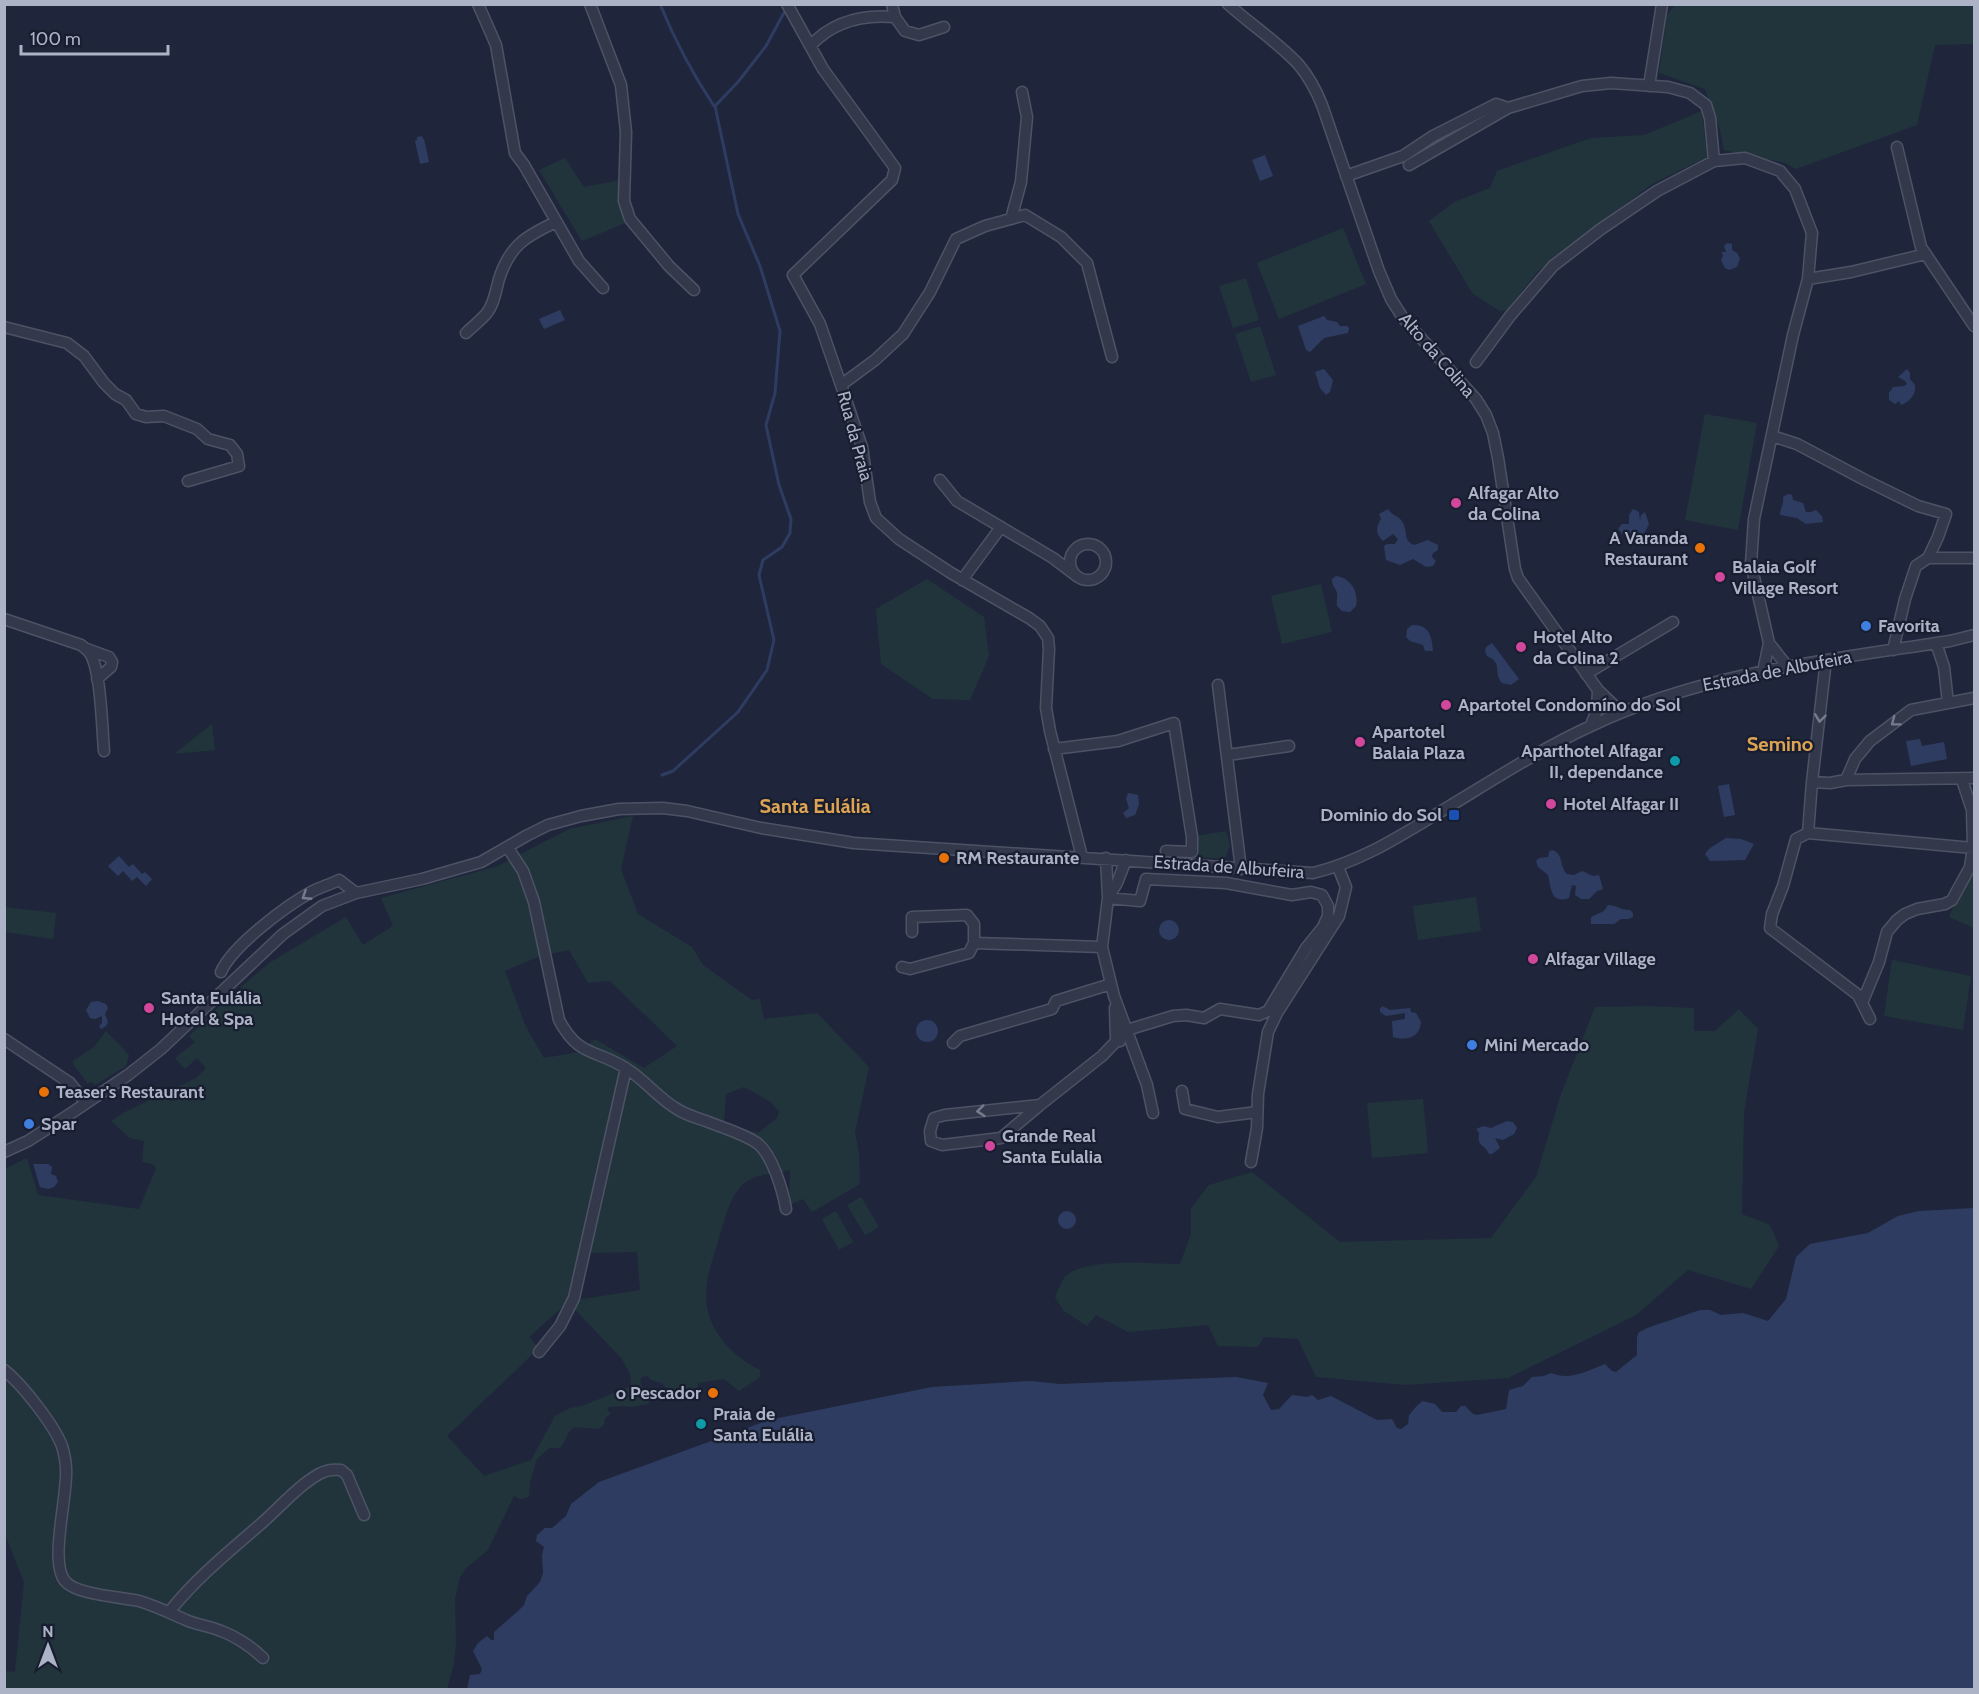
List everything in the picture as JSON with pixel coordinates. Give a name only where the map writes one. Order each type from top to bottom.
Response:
[{"type":"street","points":[[478,4],[496,45],[515,153],[530,174],[579,261],[603,288]]},
{"type":"street","points":[[590,4],[621,85],[626,132],[624,201],[630,219],[669,266],[694,290]]},
{"type":"street","points":[[892,4],[895,17],[905,31],[919,35],[944,27]]},
{"type":"street","name":"Alto da Colina","points":[[1228,4],[1283,50],[1312,82],[1322,105],[1378,271],[1390,299],[1403,318],[1476,399],[1486,415],[1493,433],[1498,458],[1518,578],[1598,690],[1621,712]]},
{"type":"street","points":[[1649,86],[1662,4]]},
{"type":"street","name":"Rua da Praia","points":[[788,6],[823,69],[895,168],[892,180],[792,275],[820,324],[841,385],[862,447],[870,502],[876,518],[899,539],[962,580],[1029,618],[1040,626],[1048,638],[1046,708],[1054,749],[1082,857]]},
{"type":"street","points":[[810,46],[831,27],[879,15],[895,17]]},
{"type":"street","points":[[1409,165],[1508,108],[1582,86],[1611,83],[1668,87],[1690,93],[1706,105],[1710,118],[1714,161]]},
{"type":"street","points":[[1011,219],[1021,182],[1027,117],[1022,92]]},
{"type":"street","points":[[1346,176],[1403,156],[1434,136],[1496,104],[1508,108]]},
{"type":"street","points":[[1897,147],[1921,247],[1974,326]]},
{"type":"street","points":[[1476,362],[1510,316],[1553,266],[1601,229],[1657,191],[1714,161],[1745,158],[1779,171],[1795,189],[1812,232],[1808,279],[1793,335],[1754,519],[1751,564],[1769,644],[1763,672]]},
{"type":"street","points":[[841,385],[903,334],[930,292],[956,239],[985,226],[1025,215],[1061,237],[1087,263],[1112,357]]},
{"type":"street","points":[[466,333],[487,313],[500,276],[519,242],[528,235],[556,222]]},
{"type":"street","points":[[1808,279],[1851,272],[1926,254]]},
{"type":"street","points":[[4,327],[67,344],[84,356],[104,383],[115,394],[126,400],[136,414],[146,417],[164,416],[182,423],[197,429],[208,439],[230,446],[237,454],[239,466],[188,481]]},
{"type":"street","points":[[1772,436],[1797,444],[1918,506],[1946,514],[1928,558],[1916,566],[1893,650]]},
{"type":"street","points":[[940,480],[957,501],[1053,558],[1078,577],[1088,580],[1100,576],[1106,568],[1105,556],[1097,546],[1088,544],[1076,549],[1064,559],[1053,558]]},
{"type":"street","points":[[962,580],[1001,527]]},
{"type":"street","points":[[1072,554],[1071,567],[1078,577]]},
{"type":"street","points":[[1928,558],[1974,558]]},
{"type":"street","points":[[4,619],[81,645],[87,650],[95,663],[98,679],[104,751]]},
{"type":"street","points":[[1586,674],[1673,622]]},
{"type":"street","name":"Estrada de Albufeira","points":[[4,1152],[28,1141],[128,1075],[161,1049],[291,927],[322,906],[356,893],[451,872],[481,862],[548,825],[581,816],[608,811],[663,808],[687,811],[760,828],[854,843],[1313,873],[1338,867],[1360,858],[1409,832],[1513,768],[1592,725],[1621,712],[1687,689],[1787,666],[1974,635]]},
{"type":"street","points":[[1936,643],[1944,667],[1948,703]]},
{"type":"street","points":[[1769,644],[1787,666]]},
{"type":"street","points":[[87,650],[109,657],[112,662],[107,672],[98,679]]},
{"type":"street","points":[[1808,833],[1826,660]]},
{"type":"street","points":[[1218,685],[1241,868]]},
{"type":"street","points":[[1592,725],[1597,710],[1598,690]]},
{"type":"street","points":[[1846,780],[1855,759],[1870,741],[1911,710],[1974,698]]},
{"type":"street","points":[[1054,749],[1118,741],[1174,723],[1192,837],[1191,852],[1166,851]]},
{"type":"street","points":[[1228,754],[1289,746]]},
{"type":"street","points":[[1812,782],[1974,778]]},
{"type":"street","points":[[1862,1003],[1871,984],[1891,925],[1905,914],[1917,909],[1945,904],[1952,900],[1971,871],[1972,810],[1962,780]]},
{"type":"street","points":[[1870,1019],[1858,995],[1770,928],[1772,914],[1783,886],[1796,839],[1808,833],[1973,848]]},
{"type":"street","points":[[508,848],[523,871],[534,902],[559,1020],[567,1035],[585,1050],[626,1068],[679,1111],[758,1144],[767,1154],[784,1196],[786,1209]]},
{"type":"street","points":[[1106,858],[1108,898],[1102,947],[1114,996],[1147,1085],[1153,1113]]},
{"type":"street","points":[[1108,898],[1126,860]]},
{"type":"street","points":[[1251,1162],[1257,1128],[1258,1094],[1268,1032],[1277,1013],[1339,916],[1346,886],[1338,867]]},
{"type":"street","points":[[1040,1105],[934,1118],[930,1131],[931,1141],[942,1145],[1001,1138],[1102,1056],[1127,1030],[1173,1016],[1186,1015],[1204,1018],[1220,1009],[1259,1015],[1268,1011],[1328,916],[1328,906],[1322,894],[1311,892],[1292,894],[1226,883],[1146,879],[1140,901],[1108,898]]},
{"type":"street","points":[[221,972],[226,961],[255,932],[313,891],[339,880],[356,893]]},
{"type":"street","points":[[902,967],[910,969],[969,952],[974,943],[974,924],[967,915],[912,917],[912,932]]},
{"type":"street","points":[[974,943],[1102,947]]},
{"type":"street","points":[[953,1043],[960,1036],[1052,1009],[1056,1001],[1111,984]]},
{"type":"street","points":[[1114,996],[1116,1039]]},
{"type":"street","points":[[4,1039],[70,1083],[86,1103]]},
{"type":"street","points":[[1116,1039],[1132,1045]]},
{"type":"street","points":[[539,1352],[560,1326],[574,1298],[626,1068]]},
{"type":"street","points":[[1182,1091],[1185,1108],[1218,1117],[1257,1112]]},
{"type":"street","points":[[4,1370],[22,1388],[53,1429],[62,1447],[66,1470],[59,1558],[64,1580],[81,1590],[139,1601],[223,1631],[263,1658]]},
{"type":"street","points":[[171,1611],[228,1550],[298,1489],[320,1473],[330,1469],[341,1470],[346,1475],[364,1515]]},
{"type":"shaded area","points":[[1675,5],[1974,5],[1974,44],[1935,45],[1917,125],[1796,169],[1785,163],[1724,150],[1720,130],[1705,89],[1659,73],[1667,15]]},
{"type":"shaded area","points":[[1702,111],[1707,157],[1652,184],[1588,232],[1537,272],[1507,310],[1500,311],[1473,294],[1429,221],[1454,202],[1490,188],[1497,171],[1591,138],[1644,135]]},
{"type":"shaded area","points":[[565,158],[584,187],[620,180],[620,204],[625,223],[582,241],[539,170]]},
{"type":"shaded area","points":[[1343,228],[1366,284],[1279,319],[1257,263]]},
{"type":"shaded area","points":[[1246,278],[1259,320],[1233,328],[1219,286]]},
{"type":"shaded area","points":[[1260,326],[1276,375],[1251,382],[1235,334]]},
{"type":"shaded area","points":[[1705,414],[1757,423],[1738,530],[1685,520]]},
{"type":"shaded area","points":[[927,579],[984,617],[989,656],[970,700],[933,699],[881,664],[876,609]]},
{"type":"shaded area","points":[[1321,584],[1332,632],[1282,644],[1271,596]]},
{"type":"shaded area","points":[[212,724],[215,750],[174,754]]},
{"type":"shaded area","points":[[633,816],[621,869],[638,914],[692,947],[703,965],[752,1000],[760,999],[764,1019],[817,1013],[869,1067],[855,1132],[859,1154],[860,1184],[812,1212],[803,1199],[789,1205],[790,1170],[765,1174],[748,1180],[738,1189],[726,1214],[708,1277],[706,1292],[709,1317],[729,1348],[760,1370],[760,1377],[739,1391],[724,1379],[698,1383],[696,1396],[685,1399],[673,1396],[662,1383],[651,1380],[647,1376],[642,1377],[641,1385],[651,1397],[648,1404],[609,1407],[607,1409],[611,1414],[605,1418],[604,1425],[599,1429],[574,1427],[560,1448],[549,1448],[537,1459],[530,1482],[529,1497],[520,1499],[514,1496],[488,1550],[466,1568],[460,1577],[455,1599],[454,1664],[447,1689],[5,1689],[5,1671],[15,1672],[24,1582],[5,1534],[5,1169],[27,1158],[38,1195],[139,1209],[156,1168],[153,1164],[142,1162],[144,1141],[130,1138],[111,1121],[196,1078],[206,1068],[197,1058],[185,1069],[175,1058],[195,1042],[189,1036],[226,1000],[269,963],[346,917],[363,945],[393,926],[381,898],[498,866],[569,829]],"holes":[[[569,950],[588,983],[610,981],[677,1046],[644,1068],[595,1039],[579,1052],[544,1058],[526,1027],[505,971],[540,956]],[[744,1087],[771,1102],[779,1112],[777,1118],[758,1133],[724,1122],[726,1094]],[[637,1252],[640,1290],[577,1300],[587,1253]],[[568,1302],[622,1359],[630,1374],[631,1386],[582,1406],[570,1408],[555,1416],[531,1460],[484,1476],[447,1436],[539,1348],[529,1337]]]},
{"type":"shaded area","points":[[1226,831],[1230,845],[1225,859],[1200,857],[1196,836]]},
{"type":"shaded area","points":[[1970,869],[1974,871],[1974,928],[1949,917]]},
{"type":"shaded area","points":[[1476,897],[1481,931],[1418,940],[1413,906]]},
{"type":"shaded area","points":[[5,907],[56,913],[53,939],[5,932]]},
{"type":"shaded area","points":[[1892,960],[1971,976],[1963,1030],[1884,1016]]},
{"type":"shaded area","points":[[1595,1007],[1694,1008],[1694,1031],[1715,1031],[1739,1009],[1758,1029],[1744,1112],[1742,1214],[1770,1225],[1779,1246],[1751,1289],[1688,1270],[1636,1315],[1508,1378],[1406,1385],[1316,1377],[1298,1339],[1264,1337],[1258,1347],[1218,1346],[1208,1325],[1128,1332],[1096,1315],[1087,1326],[1064,1311],[1055,1297],[1066,1276],[1089,1266],[1120,1263],[1180,1264],[1191,1234],[1191,1208],[1209,1185],[1252,1172],[1340,1242],[1491,1238],[1536,1177],[1560,1097]]},
{"type":"shaded area","points":[[106,1031],[129,1055],[126,1066],[95,1085],[91,1082],[88,1084],[73,1061],[94,1047]]},
{"type":"shaded area","points":[[1423,1099],[1428,1153],[1372,1158],[1367,1103]]},
{"type":"shaded area","points":[[861,1197],[879,1227],[865,1235],[847,1205]]},
{"type":"shaded area","points":[[836,1211],[853,1242],[839,1250],[822,1219]]},
{"type":"water","points":[[422,136],[429,162],[420,164],[415,141],[417,137]]},
{"type":"water","points":[[1265,155],[1273,176],[1260,181],[1252,160]]},
{"type":"water","points":[[1727,243],[1732,244],[1732,250],[1740,258],[1737,267],[1729,270],[1725,268],[1721,260],[1723,255],[1721,252],[1726,252],[1724,246]]},
{"type":"water","points":[[560,310],[565,320],[544,329],[539,319]]},
{"type":"water","points":[[1324,316],[1327,320],[1337,322],[1340,326],[1347,326],[1348,333],[1324,338],[1310,352],[1306,350],[1298,326]]},
{"type":"water","points":[[1324,369],[1333,380],[1330,392],[1326,395],[1320,388],[1315,372]]},
{"type":"water","points":[[1907,369],[1915,385],[1914,392],[1907,402],[1901,405],[1899,401],[1895,404],[1889,400],[1889,393],[1893,387],[1907,384],[1898,377]]},
{"type":"water","points":[[1788,494],[1792,495],[1793,500],[1803,503],[1806,512],[1816,510],[1822,516],[1823,522],[1806,524],[1797,518],[1780,515],[1783,497]]},
{"type":"water","points":[[1388,509],[1402,521],[1407,538],[1411,543],[1414,545],[1428,540],[1438,545],[1438,550],[1433,553],[1432,557],[1436,561],[1433,566],[1426,567],[1413,559],[1400,565],[1386,560],[1384,546],[1395,544],[1398,539],[1393,534],[1383,541],[1378,533],[1377,528],[1381,519],[1379,514]]},
{"type":"water","points":[[1633,509],[1639,512],[1640,521],[1641,515],[1645,512],[1649,524],[1642,538],[1633,543],[1628,539],[1629,534],[1623,535],[1618,529],[1622,524],[1629,524],[1629,515]]},
{"type":"water","points":[[1336,576],[1350,583],[1355,591],[1356,606],[1350,612],[1342,611],[1337,606],[1337,593],[1332,579]]},
{"type":"water","points":[[1412,625],[1426,629],[1432,640],[1433,651],[1425,651],[1423,645],[1410,641],[1406,637],[1407,629]]},
{"type":"water","points":[[1492,643],[1519,679],[1511,685],[1502,683],[1499,679],[1497,665],[1487,656],[1486,647]]},
{"type":"water","points":[[1920,739],[1922,746],[1944,742],[1947,759],[1911,766],[1906,741]]},
{"type":"water","points":[[1729,784],[1735,815],[1724,817],[1718,786]]},
{"type":"water","points":[[1128,793],[1138,795],[1139,805],[1135,815],[1126,818],[1123,813],[1129,808],[1126,799]]},
{"type":"water","points":[[1726,838],[1741,839],[1754,844],[1745,860],[1710,861],[1705,854]]},
{"type":"water","points":[[1552,850],[1560,857],[1567,874],[1574,875],[1582,871],[1593,876],[1599,875],[1603,889],[1597,891],[1589,899],[1581,899],[1575,895],[1576,886],[1572,885],[1569,898],[1555,897],[1548,875],[1538,867],[1536,861],[1539,858],[1548,857]]},
{"type":"water","points":[[119,856],[129,867],[133,864],[142,874],[145,872],[152,879],[146,886],[137,877],[132,881],[123,871],[118,876],[108,866]]},
{"type":"water","points":[[1608,905],[1630,910],[1633,917],[1621,919],[1614,924],[1591,924],[1591,917],[1604,911]]},
{"type":"water","points":[[1165,920],[1173,920],[1179,926],[1179,934],[1173,940],[1165,940],[1159,934],[1159,926]]},
{"type":"water","points":[[98,1001],[106,1004],[108,1008],[105,1014],[108,1022],[101,1029],[99,1026],[102,1023],[102,1016],[95,1019],[90,1018],[86,1010],[91,1002]]},
{"type":"water","points":[[1382,1006],[1390,1010],[1410,1008],[1421,1022],[1418,1032],[1412,1037],[1403,1039],[1393,1037],[1392,1021],[1405,1019],[1405,1013],[1386,1016],[1380,1012]]},
{"type":"water","points":[[927,1020],[935,1023],[938,1031],[935,1039],[927,1042],[919,1039],[916,1031],[919,1023]]},
{"type":"water","points":[[1507,1121],[1513,1122],[1517,1128],[1514,1134],[1503,1140],[1495,1138],[1500,1148],[1489,1154],[1480,1143],[1476,1129],[1483,1126],[1491,1128]]},
{"type":"water","points":[[33,1164],[48,1164],[52,1167],[51,1174],[56,1176],[58,1182],[54,1187],[48,1189],[40,1187]]},
{"type":"water","points":[[1974,1208],[1974,1689],[467,1689],[470,1675],[480,1674],[482,1669],[473,1651],[478,1643],[487,1636],[494,1640],[494,1632],[524,1605],[527,1596],[540,1582],[543,1573],[544,1547],[536,1541],[537,1535],[545,1528],[552,1528],[566,1516],[571,1504],[599,1482],[769,1420],[932,1387],[1030,1381],[1060,1384],[1236,1377],[1268,1383],[1263,1395],[1271,1410],[1279,1409],[1292,1395],[1307,1397],[1312,1395],[1318,1400],[1331,1396],[1377,1420],[1392,1419],[1397,1428],[1401,1429],[1408,1424],[1410,1414],[1423,1401],[1435,1404],[1442,1412],[1456,1412],[1461,1406],[1465,1406],[1477,1415],[1506,1409],[1509,1390],[1523,1386],[1532,1377],[1551,1373],[1572,1376],[1605,1364],[1616,1372],[1637,1355],[1639,1332],[1700,1310],[1710,1310],[1721,1315],[1743,1313],[1768,1321],[1786,1299],[1796,1257],[1810,1244],[1868,1233],[1898,1216],[1919,1211]]},
{"type":"water","points":[[1063,1211],[1071,1211],[1076,1216],[1074,1227],[1063,1229],[1058,1224],[1058,1216]]},
{"type":"waterway","points":[[660,4],[684,57],[714,106]]},
{"type":"waterway","points":[[662,775],[673,771],[738,712],[767,670],[774,640],[759,575],[763,560],[782,547],[790,533],[791,519],[779,485],[766,425],[775,393],[780,331],[760,266],[738,214],[715,106],[738,82],[766,46],[786,9]]},
{"type":"place","name":"Alfagar Alto da Colina","points":[[1456,503]]},
{"type":"place","name":"A Varanda Restaurant","points":[[1700,548]]},
{"type":"place","name":"Balaia Golf Village Resort","points":[[1720,577]]},
{"type":"place","name":"Favorita","points":[[1866,626]]},
{"type":"place","name":"Hotel Alto da Colina 2","points":[[1521,647]]},
{"type":"place","name":"Apartotel Condomíno do Sol","points":[[1446,705]]},
{"type":"place","name":"Apartotel Balaia Plaza","points":[[1360,742]]},
{"type":"place","name":"Aparthotel Alfagar II, dependance","points":[[1675,761]]},
{"type":"place","name":"Hotel Alfagar II","points":[[1551,804]]},
{"type":"place","name":"Dominio do Sol","points":[[1454,815]]},
{"type":"place","name":"RM Restaurante","points":[[944,858]]},
{"type":"place","name":"Alfagar Village","points":[[1533,959]]},
{"type":"place","name":"Santa Eulália Hotel & Spa","points":[[149,1008]]},
{"type":"place","name":"Mini Mercado","points":[[1472,1045]]},
{"type":"place","name":"Teaser's Restaurant","points":[[44,1092]]},
{"type":"place","name":"Spar","points":[[29,1124]]},
{"type":"place","name":"Grande Real Santa Eulalia","points":[[990,1146]]},
{"type":"place","name":"o Pescador","points":[[713,1393]]},
{"type":"place","name":"Praia de Santa Eulália","points":[[701,1424]]},
{"type":"district","name":"Semino","points":[[1780,744]]},
{"type":"district","name":"Santa Eulália","points":[[815,806]]}]
